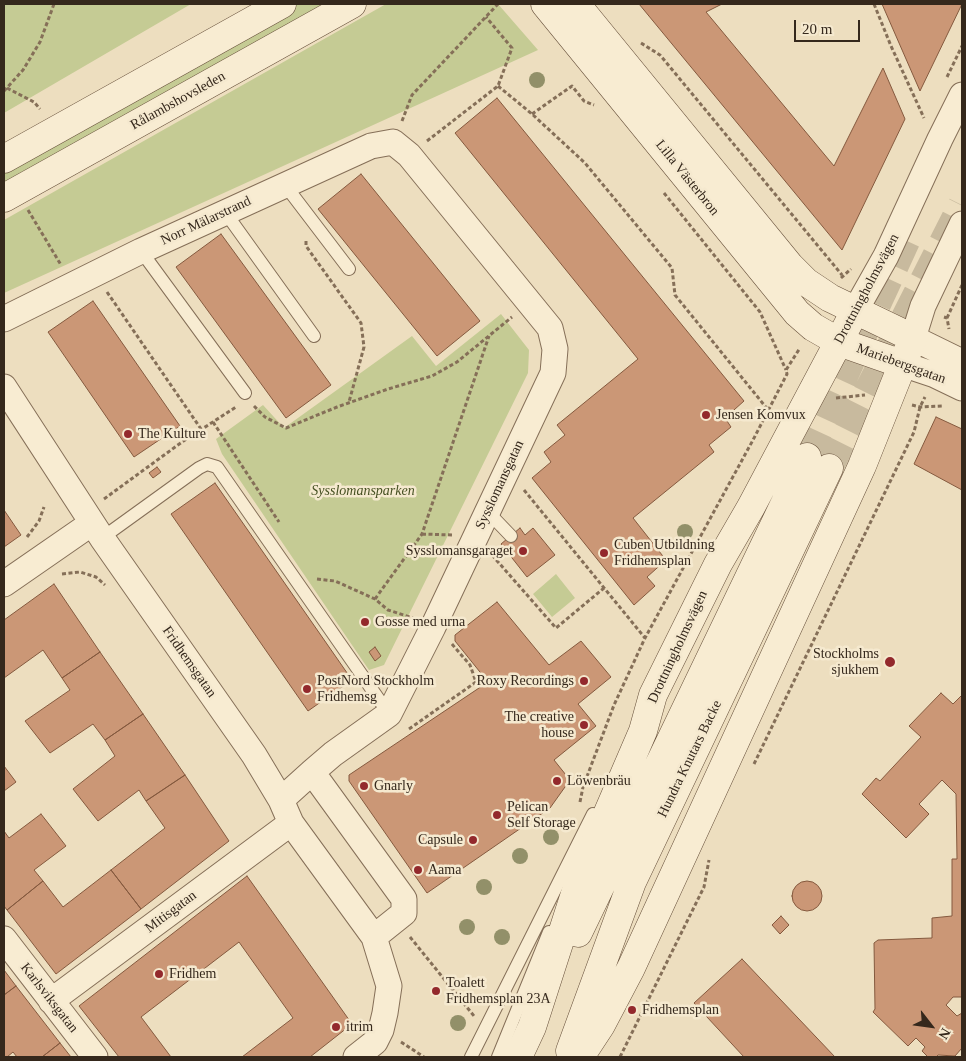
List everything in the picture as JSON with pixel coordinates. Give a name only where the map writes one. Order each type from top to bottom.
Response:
[{"type":"main road","points":[[4,159],[282,4]]},
{"type":"main road","name":"Rålambshovsleden","points":[[10,194],[352,4]]},
{"type":"main road","name":"Lilla Västerbron","points":[[545,4],[601,53],[806,282],[856,311]]},
{"type":"main road","name":"Lilla Västerbron","points":[[576,4],[601,53],[797,313],[813,327],[839,342]]},
{"type":"main road","name":"Mariebergsgatan","points":[[856,311],[913,338]]},
{"type":"main road","name":"Drottningholmsvägen","points":[[518,1057],[532,1027],[581,876],[643,731],[653,695],[718,564],[751,507],[856,311]]},
{"type":"main road","points":[[580,1057],[601,1025],[631,968],[862,466],[913,338]]},
{"type":"main road","name":"Mariebergsgatan","points":[[839,342],[902,364]]},
{"type":"main road","name":"Hundra Knutars Backe","points":[[532,1027],[818,463],[632,882],[568,1057]]},
{"type":"street","name":"Drottningholmsvägen","points":[[856,311],[886,256],[962,95]]},
{"type":"street","name":"Norr Mälarstrand","points":[[4,319],[141,251],[371,146],[401,149]]},
{"type":"street","name":"Sysslomansgatan","points":[[286,812],[312,772],[396,724],[422,622],[476,537],[553,374],[555,349],[550,328],[401,149]]},
{"type":"street","points":[[913,338],[923,306],[962,224]]},
{"type":"street","name":"Mariebergsgatan","points":[[913,338],[962,362]]},
{"type":"street","name":"Mariebergsgatan","points":[[902,364],[935,375],[962,388]]},
{"type":"street","name":"Fridhemsgatan","points":[[4,387],[93,524],[254,755],[286,812],[374,937],[389,986],[381,1030],[365,1050]]},
{"type":"street","points":[[4,584],[93,524]]},
{"type":"street","points":[[312,772],[404,899],[404,913],[374,937]]},
{"type":"street","name":"Mitisgatan","points":[[51,1001],[286,812]]},
{"type":"street","name":"Karlsviksgatan","points":[[4,939],[95,1057]]},
{"type":"lane","points":[[285,185],[348,269]]},
{"type":"lane","points":[[225,212],[314,336]]},
{"type":"lane","points":[[141,251],[246,396]]},
{"type":"lane","points":[[93,524],[199,468],[208,464],[217,467],[396,724]]},
{"type":"lane","points":[[487,511],[511,536]]},
{"type":"lane","points":[[471,1057],[653,695]]},
{"type":"lane","points":[[498,1057],[548,934],[569,863]]},
{"type":"path","points":[[40,109],[34,102],[5,90],[23,70],[40,42],[54,4]]},
{"type":"path","points":[[401,149],[412,95],[498,4]]},
{"type":"path","points":[[874,4],[890,46],[926,121]]},
{"type":"path","points":[[401,149],[498,86],[512,48],[486,16]]},
{"type":"path","points":[[640,42],[660,55],[842,275]]},
{"type":"path","points":[[498,86],[532,114],[585,163],[672,268],[675,295],[768,411]]},
{"type":"path","points":[[532,114],[572,86],[584,101],[594,105]]},
{"type":"path","points":[[589,97],[600,113]]},
{"type":"path","points":[[579,805],[583,787],[614,705],[646,638],[787,374],[760,312],[661,189]]},
{"type":"path","points":[[10,194],[72,285]]},
{"type":"path","points":[[307,216],[304,230],[306,246],[361,323],[364,346],[349,403]]},
{"type":"path","points":[[95,274],[201,430]]},
{"type":"path","points":[[947,318],[962,285]]},
{"type":"path","points":[[93,524],[182,442],[213,422],[246,396],[265,416],[286,428],[388,389],[432,376],[457,362],[530,303]]},
{"type":"path","points":[[375,599],[422,534],[489,336]]},
{"type":"path","points":[[752,769],[914,432],[920,407],[935,375]]},
{"type":"path","points":[[836,398],[871,396]]},
{"type":"path","points":[[920,407],[946,406]]},
{"type":"path","points":[[213,422],[279,522]]},
{"type":"path","points":[[507,470],[646,638]]},
{"type":"path","points":[[27,537],[39,521],[44,507]]},
{"type":"path","points":[[422,534],[476,537],[556,628],[604,588]]},
{"type":"path","points":[[312,572],[318,580],[335,581],[375,599],[388,610],[422,622],[456,647],[470,665],[476,682],[396,724]]},
{"type":"path","points":[[620,1057],[704,888],[710,858]]},
{"type":"path","points":[[396,919],[477,1020]]},
{"type":"green space","points":[[4,4],[191,4],[4,113]]},
{"type":"green space","points":[[293,4],[325,4],[4,183],[4,165]]},
{"type":"green space","points":[[386,4],[498,4],[538,50],[4,293],[4,220]]},
{"type":"green space","name":"Sysslomansparken","points":[[501,314],[529,350],[528,373],[384,665],[369,670],[222,454],[216,439],[263,405],[284,428],[412,336],[436,366]]},
{"type":"green space","points":[[556,574],[575,598],[552,617],[533,594]]},
{"type":"building","points":[[639,4],[722,4],[706,12],[834,166],[883,68],[905,119],[842,250]]},
{"type":"building","points":[[882,4],[962,4],[920,91]]},
{"type":"building","points":[[497,98],[744,401],[725,418],[731,427],[709,445],[714,452],[633,518],[666,560],[647,577],[655,586],[634,605],[532,478],[551,462],[544,452],[565,435],[557,425],[638,359],[455,133]]},
{"type":"building","points":[[361,174],[480,321],[437,356],[318,209]]},
{"type":"building","points":[[221,234],[331,385],[286,418],[176,267]]},
{"type":"building","points":[[93,301],[180,426],[134,457],[48,332]]},
{"type":"building","points":[[936,417],[962,429],[962,490],[914,464]]},
{"type":"building","points":[[157,467],[161,472],[153,478],[149,473]]},
{"type":"building","points":[[215,483],[352,680],[308,711],[171,514]]},
{"type":"building","points":[[4,510],[21,535],[4,547]]},
{"type":"building","points":[[520,528],[525,535],[533,528],[555,555],[527,577],[501,544]]},
{"type":"building","points":[[54,584],[100,652],[62,678],[43,650],[4,678],[4,620]]},
{"type":"building","points":[[497,602],[549,665],[581,641],[611,677],[578,704],[596,726],[554,760],[570,780],[550,808],[427,893],[349,781],[349,775],[488,682],[455,641],[455,635]]},
{"type":"building","points":[[375,647],[381,656],[375,661],[369,652]]},
{"type":"building","points":[[100,652],[143,714],[105,740],[93,724],[50,753],[25,721],[70,690],[62,678]]},
{"type":"building","points":[[941,693],[953,704],[962,695],[962,997],[953,997],[946,1005],[957,1016],[962,1013],[962,1048],[955,1056],[938,1055],[936,1057],[928,1057],[922,1051],[925,1047],[916,1038],[908,1046],[873,1012],[875,1009],[874,943],[878,940],[932,938],[932,918],[952,916],[952,859],[957,859],[956,794],[942,780],[919,804],[929,814],[906,838],[862,794],[876,778],[880,781],[921,737],[909,726]]},
{"type":"building","points":[[143,714],[185,775],[146,801],[139,790],[98,821],[73,789],[115,756],[105,740]]},
{"type":"building","points":[[4,766],[16,782],[4,791]]},
{"type":"building","points":[[185,775],[229,841],[141,909],[111,870],[165,828],[146,801]]},
{"type":"building","points":[[41,814],[66,846],[34,870],[43,881],[7,910],[4,906],[4,831],[9,838]]},
{"type":"building","points":[[111,870],[141,909],[56,974],[7,910],[43,881],[63,907]]},
{"type":"building","name":"Fridhem","points":[[247,876],[352,1024],[310,1057],[242,1057],[293,1018],[239,942],[141,1017],[171,1057],[119,1057],[79,1006]]},
{"type":"building","points":[[807,881],[818,885],[822,896],[818,907],[807,911],[796,907],[792,896],[796,885]]},
{"type":"building","points":[[781,916],[789,925],[780,934],[772,925]]},
{"type":"building","points":[[742,959],[835,1057],[744,1057],[694,1003]]},
{"type":"building","points":[[4,970],[16,986],[4,995]]},
{"type":"building","points":[[16,986],[60,1043],[42,1057],[17,1057],[13,1052],[4,1057],[4,995]]},
{"type":"building","points":[[60,1043],[71,1057],[42,1057]]},
{"type":"tunnel","points":[[829,468],[962,205]]},
{"type":"tunnel","points":[[807,457],[912,228]]},
{"type":"place","name":"Jensen Komvux","points":[[706,415]]},
{"type":"place","name":"The Kulture","points":[[128,434]]},
{"type":"place","name":"Sysslomansgaraget","points":[[523,551]]},
{"type":"place","name":"Cuben Utbildning Fridhemsplan","points":[[604,553]]},
{"type":"place","name":"Gosse med urna","points":[[365,622]]},
{"type":"place","name":"Stockholms sjukhem","points":[[890,662]]},
{"type":"place","name":"Roxy Recordings","points":[[584,681]]},
{"type":"place","name":"PostNord Stockholm Fridhemsg","points":[[307,689]]},
{"type":"place","name":"The creative house","points":[[584,725]]},
{"type":"place","name":"Löwenbräu","points":[[557,781]]},
{"type":"place","name":"Gnarly","points":[[364,786]]},
{"type":"place","name":"Pelican Self Storage","points":[[497,815]]},
{"type":"place","name":"Capsule","points":[[473,840]]},
{"type":"place","name":"Aama","points":[[418,870]]},
{"type":"place","name":"Fridhem","points":[[159,974]]},
{"type":"place","name":"Toalett Fridhemsplan 23A","points":[[436,991]]},
{"type":"place","name":"Fridhemsplan","points":[[632,1010]]},
{"type":"place","name":"itrim","points":[[336,1027]]}]
